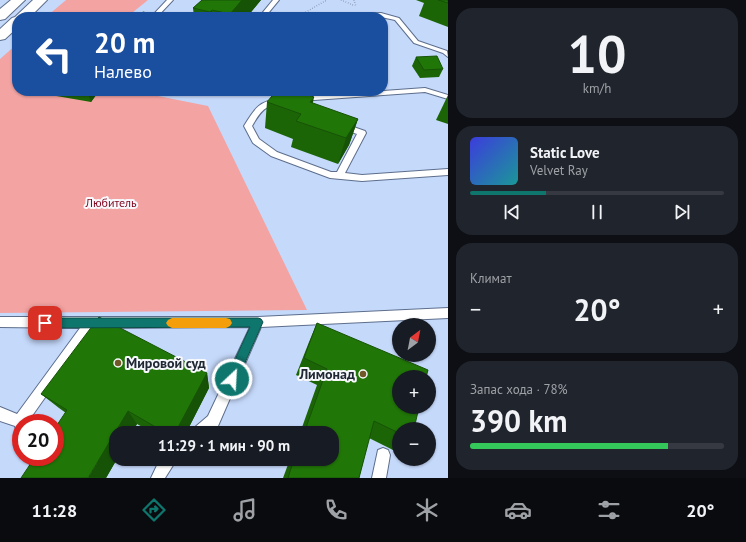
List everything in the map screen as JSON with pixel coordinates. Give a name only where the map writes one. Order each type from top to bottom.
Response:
[{"type":"main road","points":[[0,16],[19,0]]},
{"type":"main road","points":[[28,12],[41,0]]},
{"type":"main road","points":[[0,36],[12,25]]},
{"type":"lane","points":[[159,12],[170,0]]},
{"type":"lane","points":[[266,12],[276,0]]},
{"type":"lane","points":[[388,17],[397,20],[416,42],[445,52],[448,55]]},
{"type":"lane","points":[[388,93],[425,90],[448,97]]},
{"type":"lane","points":[[342,96],[273,101],[261,106],[248,126],[256,141],[274,154],[330,176],[362,178],[448,172]]},
{"type":"lane","points":[[273,101],[288,106]]},
{"type":"lane","points":[[332,122],[362,133],[339,176]]},
{"type":"lane","points":[[0,322],[91,324],[258,322],[448,313]]},
{"type":"lane","points":[[207,426],[213,421],[258,322]]},
{"type":"lane","points":[[26,414],[91,324]]},
{"type":"lane","points":[[0,414],[12,419]]},
{"type":"lane","points":[[378,478],[384,455]]},
{"type":"lane","points":[[35,478],[39,471],[37,466]]},
{"type":"lane","points":[[158,478],[164,466]]},
{"type":"path","points":[[306,12],[327,0]]},
{"type":"path","points":[[341,0],[356,6]]},
{"type":"green space","points":[[66,0],[148,0],[133,12],[52,12]]},
{"type":"green space","name":"Любитель","points":[[12,48],[12,96],[158,96],[208,106],[307,310],[0,313],[0,59]]},
{"type":"building","points":[[202,0],[242,0],[232,12],[212,10],[210,12],[193,8]]},
{"type":"building","points":[[438,0],[448,0],[448,3]]},
{"type":"building","points":[[437,56],[443,69],[424,70],[416,57]]},
{"type":"building","points":[[272,96],[311,96],[314,97],[310,102],[358,119],[346,138],[296,121],[301,114],[267,102]]},
{"type":"building","points":[[99,317],[207,373],[179,426],[154,426],[128,411],[119,426],[109,426],[109,443],[88,478],[21,478],[29,466],[64,466],[64,414],[67,410],[41,394]]},
{"type":"building","points":[[317,323],[392,355],[392,362],[409,362],[428,370],[392,370],[392,414],[417,414],[416,422],[392,422],[392,430],[374,421],[359,478],[288,478],[292,466],[339,466],[339,426],[307,426],[327,369],[304,358]]},
{"type":"slow traffic","points":[[172,323],[226,323]]},
{"type":"place","name":"Мировой суд","points":[[118,363]]},
{"type":"place","name":"Лимонад","points":[[363,374]]},
{"type":"route","points":[[45,323],[91,324],[258,322],[232,379]]}]
